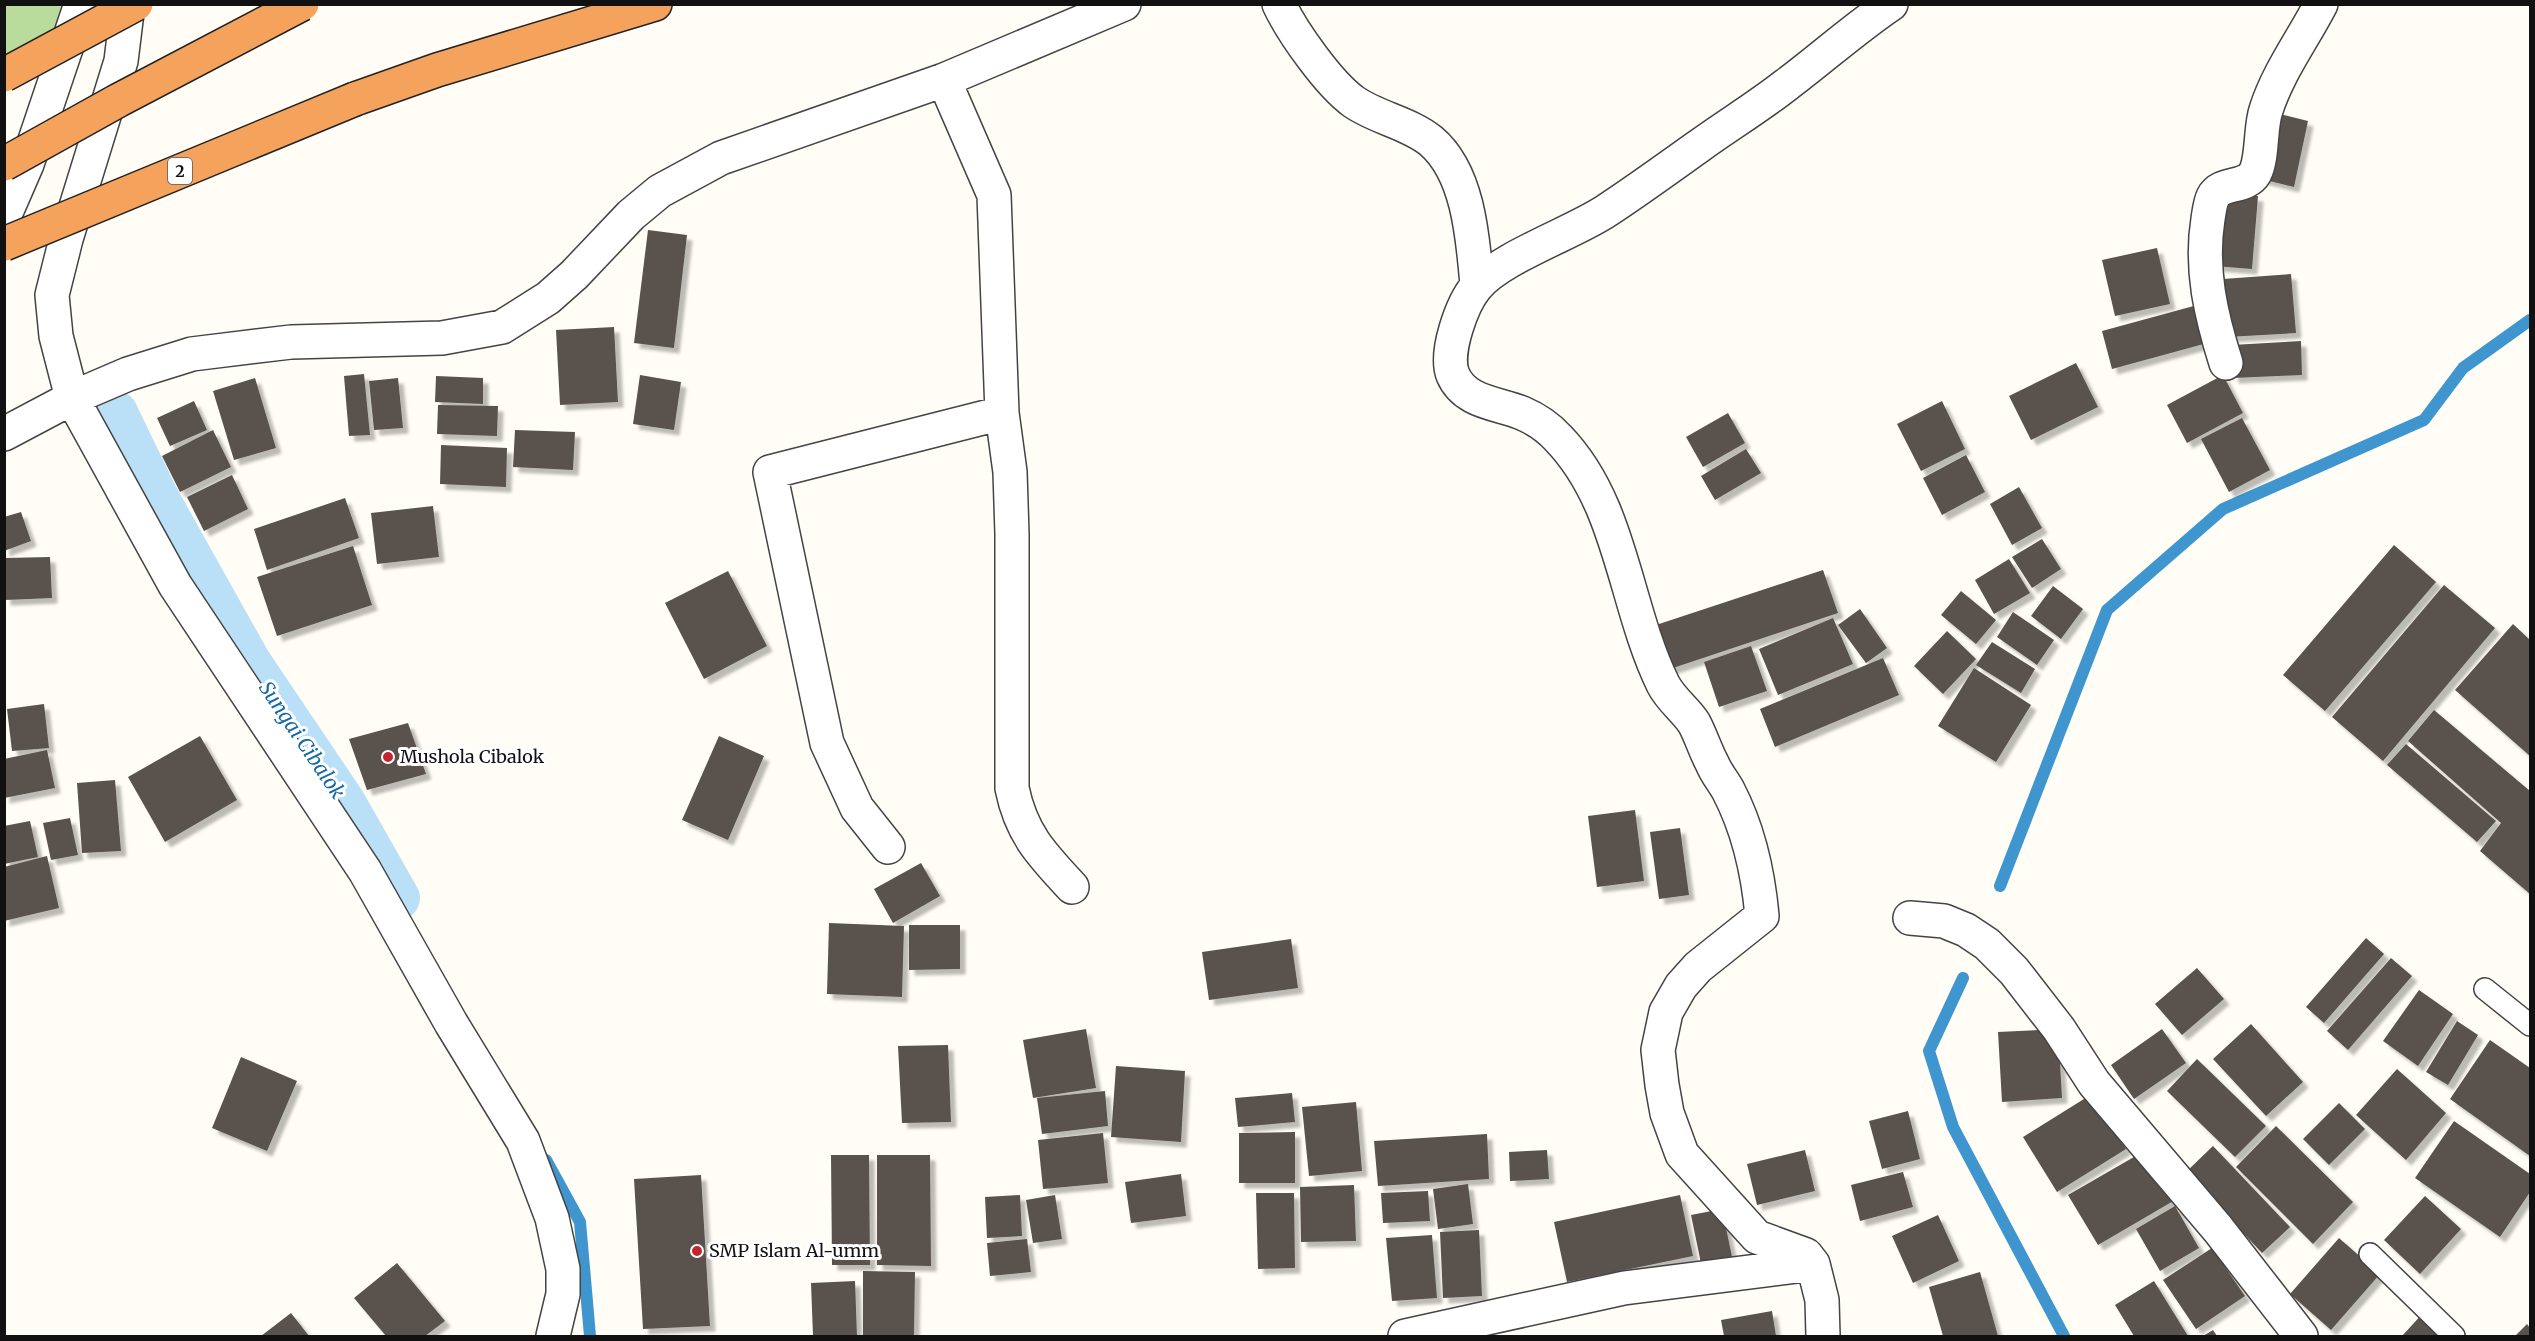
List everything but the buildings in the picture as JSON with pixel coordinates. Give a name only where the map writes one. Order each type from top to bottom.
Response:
[{"type":"highway","points":[[4,75],[136,4]]},
{"type":"highway","points":[[4,164],[119,100],[302,4]]},
{"type":"highway","name":"2","points":[[4,244],[355,99],[437,70],[655,4]]},
{"type":"street","points":[[4,217],[27,164],[81,4]]},
{"type":"street","points":[[128,4],[121,61],[66,238],[52,295],[56,336],[175,585],[365,871],[451,1023],[523,1141],[552,1218],[563,1269],[563,1294],[553,1336]]},
{"type":"street","points":[[4,434],[128,374],[169,360],[221,350],[291,342],[442,338],[502,327],[548,298],[574,275],[631,215],[660,191],[721,158],[944,80],[1124,4]]},
{"type":"street","points":[[1279,4],[1314,60],[1353,101],[1431,141],[1447,161],[1469,214],[1477,285]]},
{"type":"street","points":[[1823,1336],[1822,1300],[1813,1264],[1806,1255],[1756,1237],[1682,1154],[1667,1113],[1658,1050],[1666,1012],[1681,986],[1698,967],[1762,916],[1758,870],[1750,844],[1728,789],[1713,767],[1692,721],[1671,699],[1657,670],[1612,536],[1586,474],[1571,451],[1544,425],[1519,411],[1488,404],[1463,388],[1453,375],[1449,355],[1465,305],[1477,285],[1522,255],[1601,214],[1653,180],[1787,85],[1828,50],[1891,4]]},
{"type":"street","points":[[2226,363],[2212,321],[2205,258],[2207,226],[2213,197],[2220,189],[2248,180],[2256,172],[2265,112],[2272,92],[2321,4]]},
{"type":"street","points":[[944,80],[994,195],[1002,413],[1010,472],[1012,534],[1012,788],[1017,814],[1028,836],[1072,887]]},
{"type":"street","points":[[888,847],[857,808],[827,743],[770,472],[1002,413]]},
{"type":"street","points":[[1910,918],[1944,921],[1966,930],[1987,944],[2014,971],[2059,1029],[2094,1083],[2218,1229],[2301,1336]]},
{"type":"street","points":[[1405,1336],[1624,1288],[1813,1264]]},
{"type":"lane","points":[[2485,989],[2530,1025]]},
{"type":"lane","points":[[2370,1254],[2454,1336]]},
{"type":"green space","points":[[5,5],[71,5],[44,54],[5,75]]},
{"type":"waterway","points":[[2000,886],[2107,610],[2223,509],[2424,420],[2463,368],[2530,320]]},
{"type":"waterway","name":"Sungai Cibalok","points":[[116,413],[156,496],[249,662],[344,803],[398,898]]},
{"type":"waterway","points":[[1963,978],[1929,1051],[1953,1127],[2064,1336]]},
{"type":"waterway","name":"Sungai Cibalok","points":[[546,1160],[580,1222],[590,1336]]},
{"type":"place","name":"Mushola Cibalok","points":[[388,757]]},
{"type":"place","name":"SMP Islam Al-umm","points":[[697,1251]]}]
